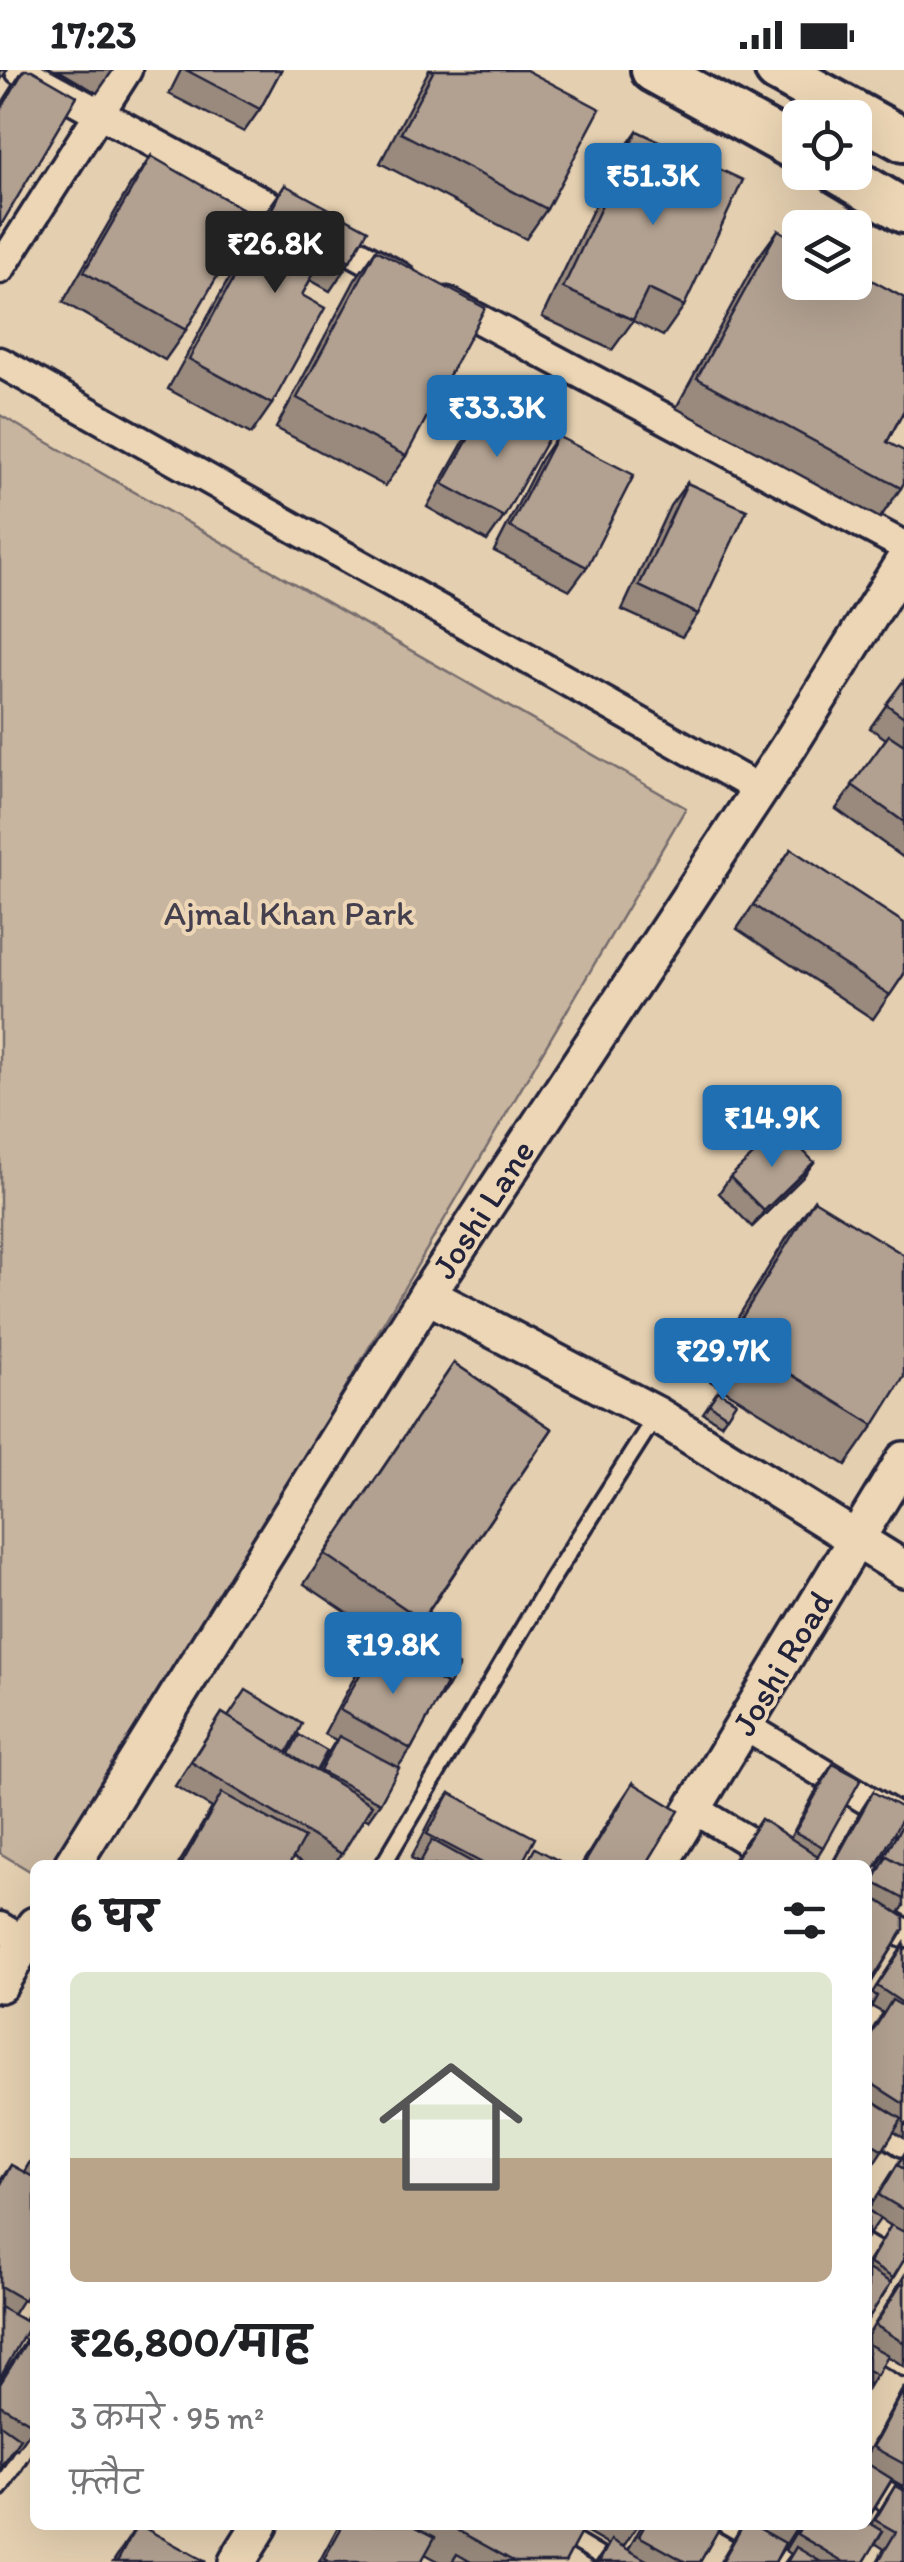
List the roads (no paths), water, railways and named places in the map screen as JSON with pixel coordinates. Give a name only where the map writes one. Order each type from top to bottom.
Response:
[{"type":"main road","points":[[653,70],[782,141]]},
{"type":"main road","points":[[777,70],[904,140]]},
{"type":"main road","points":[[869,190],[904,211]]},
{"type":"street","points":[[20,70],[904,546]]},
{"type":"street","points":[[0,269],[127,70]]},
{"type":"street","points":[[0,362],[757,788]]},
{"type":"street","name":"Joshi Lane","points":[[75,1860],[427,1295],[757,788],[789,746],[904,561]]},
{"type":"street","points":[[427,1295],[657,1415],[854,1542],[904,1569]]},
{"type":"street","name":"Joshi Road","points":[[662,1860],[904,1460]]},
{"type":"street","points":[[745,1726],[904,1822]]},
{"type":"street","points":[[693,1808],[779,1860]]},
{"type":"street","points":[[872,1915],[904,1933]]},
{"type":"street","points":[[0,1984],[20,1931]]},
{"type":"street","points":[[872,2014],[904,2034]]},
{"type":"street","points":[[872,2122],[904,2142]]},
{"type":"street","points":[[872,2217],[904,2237]]},
{"type":"street","points":[[872,2487],[904,2507]]},
{"type":"lane","points":[[386,1860],[550,1582],[657,1415]]},
{"type":"lane","points":[[872,2348],[904,2368]]},
{"type":"lane","points":[[0,2488],[30,2440]]},
{"type":"lane","points":[[556,2530],[610,2562]]},
{"type":"lane","points":[[734,2530],[790,2562]]},
{"type":"park label","name":"Ajmal Khan Park","points":[[289,913]]}]
